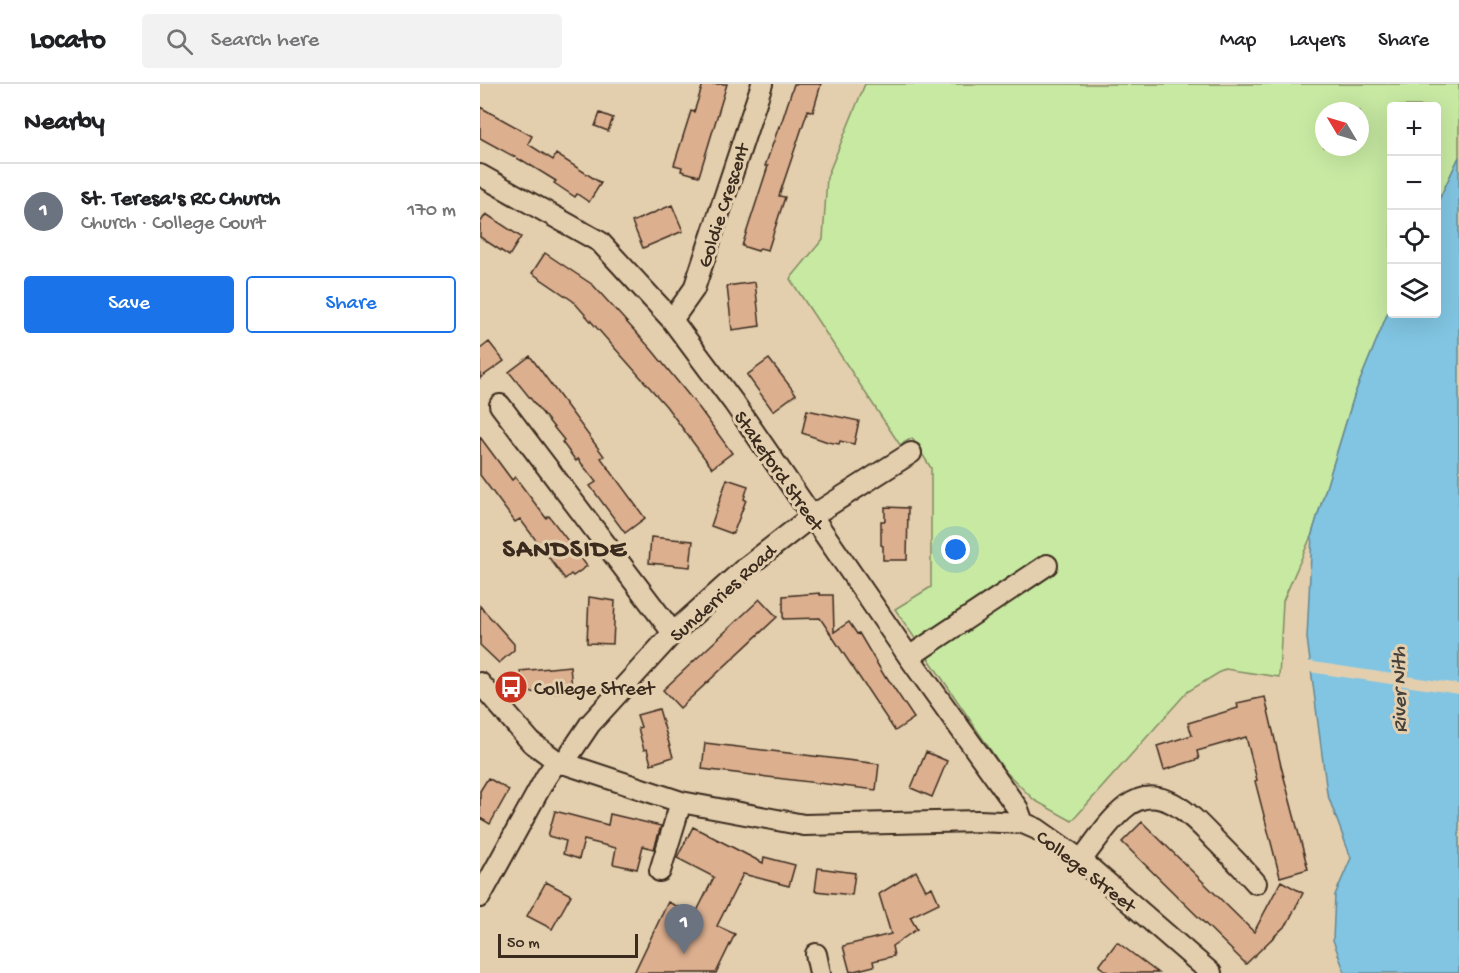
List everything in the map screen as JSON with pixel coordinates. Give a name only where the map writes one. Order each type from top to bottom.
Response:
[{"type":"street","name":"Goldie Crescent","points":[[672,320],[694,289],[762,84]]},
{"type":"street","name":"Stakeford Street","points":[[480,175],[600,242],[672,320],[734,404],[909,657],[1018,809],[1023,823]]},
{"type":"street","points":[[500,405],[673,633]]},
{"type":"street","name":"Sunderries Road","points":[[482,887],[546,777],[590,724],[673,633],[744,569],[812,516],[911,453]]},
{"type":"street","points":[[909,657],[1047,566]]},
{"type":"street","name":"College Street","points":[[480,683],[531,742],[560,762],[681,802],[804,825],[979,821],[1023,823],[1037,829],[1081,860],[1211,973]]},
{"type":"street","points":[[1081,860],[1126,806],[1142,798],[1157,798],[1171,801],[1188,813],[1256,883]]},
{"type":"street","points":[[660,871],[681,802]]},
{"type":"street","points":[[816,954],[820,973]]},
{"type":"green space","points":[[865,84],[1459,84],[1459,157],[1441,195],[1441,102],[1387,102],[1387,315],[1355,393],[1312,534],[1283,601],[1279,677],[1225,669],[1187,692],[1072,821],[1034,800],[1004,770],[895,609],[931,587],[931,468],[912,438],[900,445],[790,279],[823,239],[827,177]]},
{"type":"water","name":"River Nith","points":[[1459,157],[1459,973],[1345,973],[1333,940],[1335,895],[1351,858],[1327,793],[1307,638],[1312,534],[1355,393],[1387,315],[1387,318],[1441,318],[1441,195]]},
{"type":"pier","points":[[1307,661],[1459,684],[1459,694],[1309,672]]},
{"type":"building","points":[[703,84],[727,84],[699,176],[681,171],[682,167],[674,165],[691,111],[694,112]]},
{"type":"building","points":[[794,84],[821,84],[813,112],[808,110],[779,196],[785,197],[768,250],[760,248],[758,251],[742,246],[768,166],[765,166]]},
{"type":"building","points":[[480,107],[532,136],[528,144],[553,160],[556,154],[601,183],[589,202],[577,194],[575,197],[554,183],[556,181],[480,138]]},
{"type":"building","points":[[600,113],[613,118],[608,131],[595,126]]},
{"type":"building","points":[[672,205],[683,231],[643,248],[632,222]]},
{"type":"building","points":[[486,214],[521,237],[509,256],[480,237],[480,223]]},
{"type":"building","points":[[545,253],[593,285],[652,350],[732,453],[712,468],[666,406],[573,301],[532,273]]},
{"type":"building","points":[[755,282],[760,326],[732,330],[727,286]]},
{"type":"building","points":[[489,342],[504,361],[480,378],[480,349]]},
{"type":"building","points":[[530,356],[604,456],[601,458],[645,518],[625,533],[590,486],[596,482],[578,459],[576,461],[562,442],[564,440],[509,372]]},
{"type":"building","points":[[769,359],[796,394],[773,411],[747,375]]},
{"type":"building","points":[[807,410],[859,421],[854,444],[840,441],[839,444],[828,442],[802,433]]},
{"type":"building","points":[[480,437],[512,480],[515,477],[546,518],[549,516],[587,566],[565,579],[520,519],[515,522],[480,475]]},
{"type":"building","points":[[727,479],[748,486],[744,499],[746,500],[733,534],[711,526]]},
{"type":"building","points":[[885,507],[908,508],[907,560],[883,560],[881,521],[885,521]]},
{"type":"building","points":[[651,537],[693,541],[690,567],[649,563]]},
{"type":"building","points":[[820,593],[820,595],[833,595],[834,632],[849,622],[857,634],[859,633],[885,677],[914,718],[895,731],[820,618],[783,619],[783,596]]},
{"type":"building","points":[[589,597],[615,601],[613,644],[587,643]]},
{"type":"building","points":[[760,599],[777,617],[680,708],[663,690]]},
{"type":"building","points":[[480,606],[514,644],[514,650],[499,663],[480,645]]},
{"type":"building","points":[[570,666],[572,689],[537,695],[536,692],[522,693],[520,671]]},
{"type":"building","points":[[1265,697],[1308,869],[1280,877],[1246,737],[1197,751],[1199,759],[1164,770],[1157,746],[1192,735],[1188,723],[1238,708],[1237,703]]},
{"type":"building","points":[[659,709],[673,757],[651,764],[647,749],[644,750],[637,715]]},
{"type":"building","points":[[705,743],[879,764],[876,790],[702,769]]},
{"type":"building","points":[[926,752],[947,761],[932,797],[911,788]]},
{"type":"building","points":[[488,778],[509,790],[490,824],[480,818],[480,791]]},
{"type":"building","points":[[555,811],[608,825],[610,814],[661,826],[654,849],[643,846],[637,869],[613,864],[616,848],[584,840],[579,859],[563,854],[566,841],[548,836]]},
{"type":"building","points":[[1142,822],[1254,932],[1281,881],[1303,893],[1287,924],[1246,964],[1122,842]]},
{"type":"building","points":[[693,827],[763,863],[764,857],[795,865],[789,886],[743,874],[717,926],[735,934],[716,973],[634,973],[668,902],[695,915],[714,877],[677,858]]},
{"type":"building","points":[[818,868],[855,873],[852,895],[815,891]]},
{"type":"building","points":[[916,871],[926,890],[932,887],[939,903],[910,917],[917,929],[892,946],[894,956],[873,961],[874,966],[850,972],[843,946],[891,934],[879,894]]},
{"type":"building","points":[[546,882],[571,895],[552,929],[527,916]]},
{"type":"building","points":[[1117,942],[1158,973],[1109,973],[1099,966]]},
{"type":"place","name":"College Street","points":[[511,687]]},
{"type":"place","name":"St. Teresa's RC Church","points":[[684,954]]},
{"type":"district","name":"SANDSIDE","points":[[565,547]]}]
